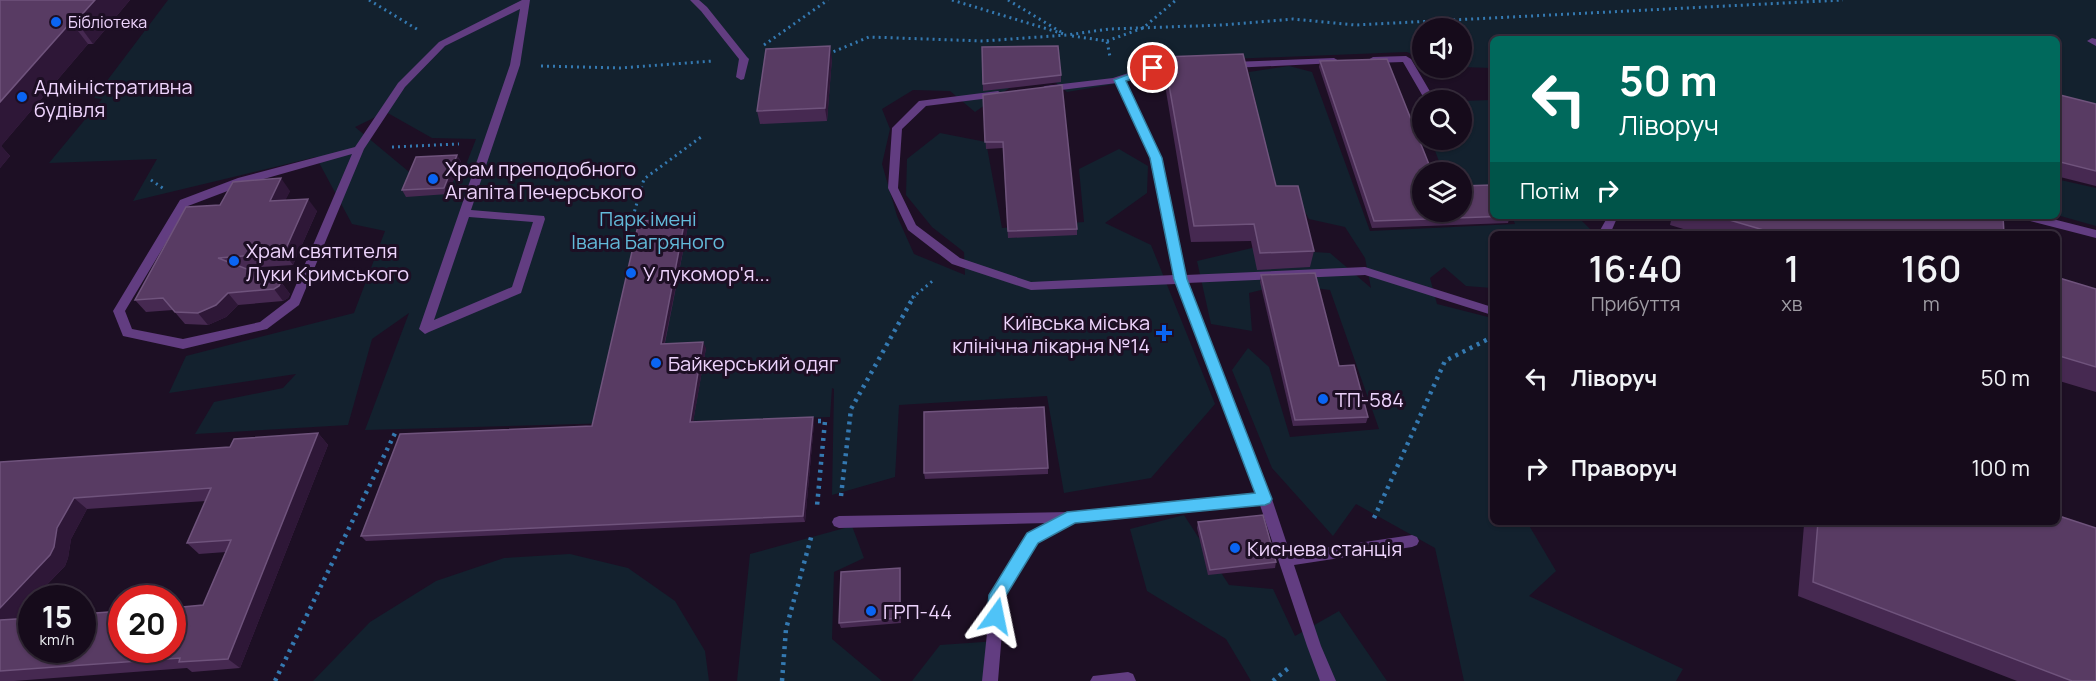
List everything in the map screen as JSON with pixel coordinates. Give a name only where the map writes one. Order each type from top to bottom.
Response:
[{"type":"lane","points":[[694,0],[704,9],[744,59],[741,78]]},
{"type":"lane","points":[[465,213],[540,219],[517,290],[425,329],[515,64],[526,2]]},
{"type":"lane","points":[[359,149],[242,181],[184,203],[119,311],[127,333],[183,344],[263,326],[295,302],[359,149],[401,85],[442,44],[526,2]]},
{"type":"lane","points":[[1360,61],[1406,59],[1424,90]]},
{"type":"lane","points":[[1222,66],[1348,61]]},
{"type":"lane","points":[[1030,91],[1117,80],[1153,68],[1188,67]]},
{"type":"lane","points":[[1117,80],[1156,158],[1180,279],[1265,499],[1329,681]]},
{"type":"lane","points":[[1006,93],[923,103],[897,128],[893,188],[912,227],[957,261],[1031,286],[1365,271],[1490,310]]},
{"type":"lane","points":[[2038,219],[2096,234]]},
{"type":"lane","points":[[839,522],[1073,517],[1265,499]]},
{"type":"lane","points":[[990,681],[998,595],[1033,538],[1073,517]]},
{"type":"lane","points":[[1285,560],[1412,541]]},
{"type":"lane","points":[[1098,681],[1128,681]]},
{"type":"path","points":[[515,64],[620,68],[744,59],[828,0]]},
{"type":"path","points":[[952,0],[1067,35],[1107,40],[1143,28],[1176,0]]},
{"type":"path","points":[[1008,0],[1067,35]]},
{"type":"path","points":[[821,54],[832,53],[869,38],[983,41],[1293,19],[1367,25],[1843,0]]},
{"type":"path","points":[[1107,40],[1117,80]]},
{"type":"path","points":[[626,240],[644,179],[701,137]]},
{"type":"path","points":[[359,149],[490,142]]},
{"type":"path","points":[[839,522],[851,409],[911,299],[957,261]]},
{"type":"path","points":[[1360,549],[1445,361],[1490,338]]},
{"type":"path","points":[[802,422],[825,421],[816,512]]},
{"type":"path","points":[[275,681],[397,429]]},
{"type":"path","points":[[782,681],[786,629],[815,524]]},
{"type":"green space","name":"Парк імені Івана Багряного","points":[[168,0],[2096,0],[2096,114],[2060,106],[2060,36],[1490,36],[1490,68],[1472,67],[1472,18],[1412,18],[1412,54],[1407,52],[1180,61],[1150,78],[1067,92],[1038,68],[975,112],[950,91],[913,90],[882,109],[890,129],[882,164],[897,216],[914,254],[965,275],[964,252],[932,227],[906,195],[907,159],[940,133],[986,142],[1002,228],[1084,222],[1079,169],[1119,149],[1148,166],[1147,193],[1105,223],[1151,245],[1215,404],[1151,478],[1064,493],[1047,396],[899,405],[895,477],[832,495],[834,389],[832,388],[830,417],[365,430],[409,313],[372,339],[348,425],[195,434],[214,402],[283,388],[296,374],[169,393],[186,356],[354,313],[385,231],[352,224],[316,157],[133,201],[157,159],[49,163],[102,99],[94,98]],"holes":[[[386,112],[432,138],[476,139],[457,188],[455,180],[414,176],[355,127]]]},
{"type":"green space","points":[[1289,66],[1312,72],[1370,231],[1515,224],[1513,219],[1580,219],[1591,230],[1490,231],[1490,288],[1466,286],[1444,267],[1430,278],[1437,304],[1490,317],[1490,525],[1529,525],[1556,571],[1529,596],[1683,669],[1676,681],[1464,681],[1435,548],[1356,504],[1333,536],[1272,468],[1232,370],[1248,348],[1269,367],[1290,437],[1379,429],[1330,290],[1285,284],[1249,293],[1252,331],[1211,324],[1197,261],[1252,248],[1330,253],[1371,288],[1365,258],[1345,227],[1309,219],[1297,198],[1276,192],[1249,72]]},
{"type":"green space","points":[[1490,100],[1490,186],[1472,187],[1472,162],[1439,162],[1435,150],[1472,150],[1472,101]]},
{"type":"green space","points":[[2060,180],[2096,188],[2096,226],[2060,216]]},
{"type":"green space","points":[[1184,515],[1229,585],[1273,589],[1295,636],[1339,611],[1387,681],[1251,681],[1226,639],[1147,591],[1130,529]]},
{"type":"green space","points":[[852,526],[864,558],[834,572],[832,639],[882,681],[737,681],[750,554]]},
{"type":"green space","points":[[570,554],[628,568],[675,601],[705,651],[709,681],[313,681],[370,622],[436,581],[504,558]]},
{"type":"green space","points":[[997,641],[985,681],[912,681],[940,645]]},
{"type":"building","name":"Бібліотека","points":[[0,0],[95,0],[76,21],[71,22],[0,102]]},
{"type":"building","points":[[830,46],[825,108],[757,111],[766,49]]},
{"type":"building","points":[[1058,46],[1061,75],[983,84],[982,47]]},
{"type":"building","points":[[1243,54],[1276,186],[1298,186],[1314,251],[1260,253],[1254,224],[1194,226],[1164,57]]},
{"type":"building","points":[[1387,59],[1412,122],[1412,150],[1423,150],[1428,162],[1412,162],[1412,220],[1374,221],[1320,61]]},
{"type":"building","points":[[1062,85],[1077,229],[1008,231],[1003,142],[985,142],[983,95]]},
{"type":"building","points":[[2060,95],[2096,104],[2096,171],[2060,162]]},
{"type":"building","name":"Храм преподобного Агапіта Печерського","points":[[457,155],[444,188],[402,190],[416,157]]},
{"type":"building","name":"Храм святителя Луки Кримського","points":[[281,178],[270,201],[308,199],[284,253],[218,258],[281,282],[279,286],[274,289],[228,293],[216,305],[198,313],[175,312],[163,298],[135,300],[186,207],[220,205],[233,182]]},
{"type":"building","points":[[1490,185],[1490,217],[1472,217],[1472,186]]},
{"type":"building","points":[[685,219],[661,344],[703,342],[690,422],[813,417],[803,516],[361,536],[400,434],[592,426],[639,221]]},
{"type":"building","points":[[1726,219],[2003,219],[2004,231],[1767,231]]},
{"type":"building","points":[[1315,273],[1339,366],[1354,365],[1368,417],[1295,420],[1261,275]]},
{"type":"building","points":[[2060,278],[2096,289],[2096,367],[2060,356]]},
{"type":"building","points":[[1044,407],[1048,468],[924,473],[924,412]]},
{"type":"building","points":[[318,433],[228,659],[186,662],[186,607],[203,605],[231,540],[187,543],[211,488],[74,498],[57,528],[54,547],[50,555],[22,585],[18,585],[18,589],[0,608],[0,462],[230,447],[234,439]]},
{"type":"building","name":"Киснева станція","points":[[1263,515],[1276,562],[1210,570],[1198,522]]},
{"type":"building","points":[[2060,516],[2096,528],[2096,681],[2072,681],[1813,582],[1818,525],[2060,525]]},
{"type":"building","name":"ГРП-44","points":[[900,568],[900,618],[839,623],[841,572]]},
{"type":"building","points":[[108,612],[108,663],[111,663],[0,671],[0,620],[18,619],[18,663],[96,663],[96,613]]},
{"type":"place","name":"Бібліотека","points":[[56,22]]},
{"type":"place","name":"Адміністративна будівля","points":[[22,97]]},
{"type":"place","name":"Храм преподобного Агапіта Печерського","points":[[433,179]]},
{"type":"place","name":"Храм святителя Луки Кримського","points":[[234,261]]},
{"type":"place","name":"У лукомор'я...","points":[[631,273]]},
{"type":"place","name":"Київська міська клінічна лікарня №14","points":[[1164,333]]},
{"type":"place","name":"Байкерський одяг","points":[[656,363]]},
{"type":"place","name":"ТП-584","points":[[1323,399]]},
{"type":"place","name":"Киснева станція","points":[[1235,548]]},
{"type":"place","name":"ГРП-44","points":[[871,611]]},
{"type":"route","points":[[996,616],[998,595],[1033,538],[1073,517],[1265,499],[1180,279],[1156,158],[1120,80],[1153,68]]}]
